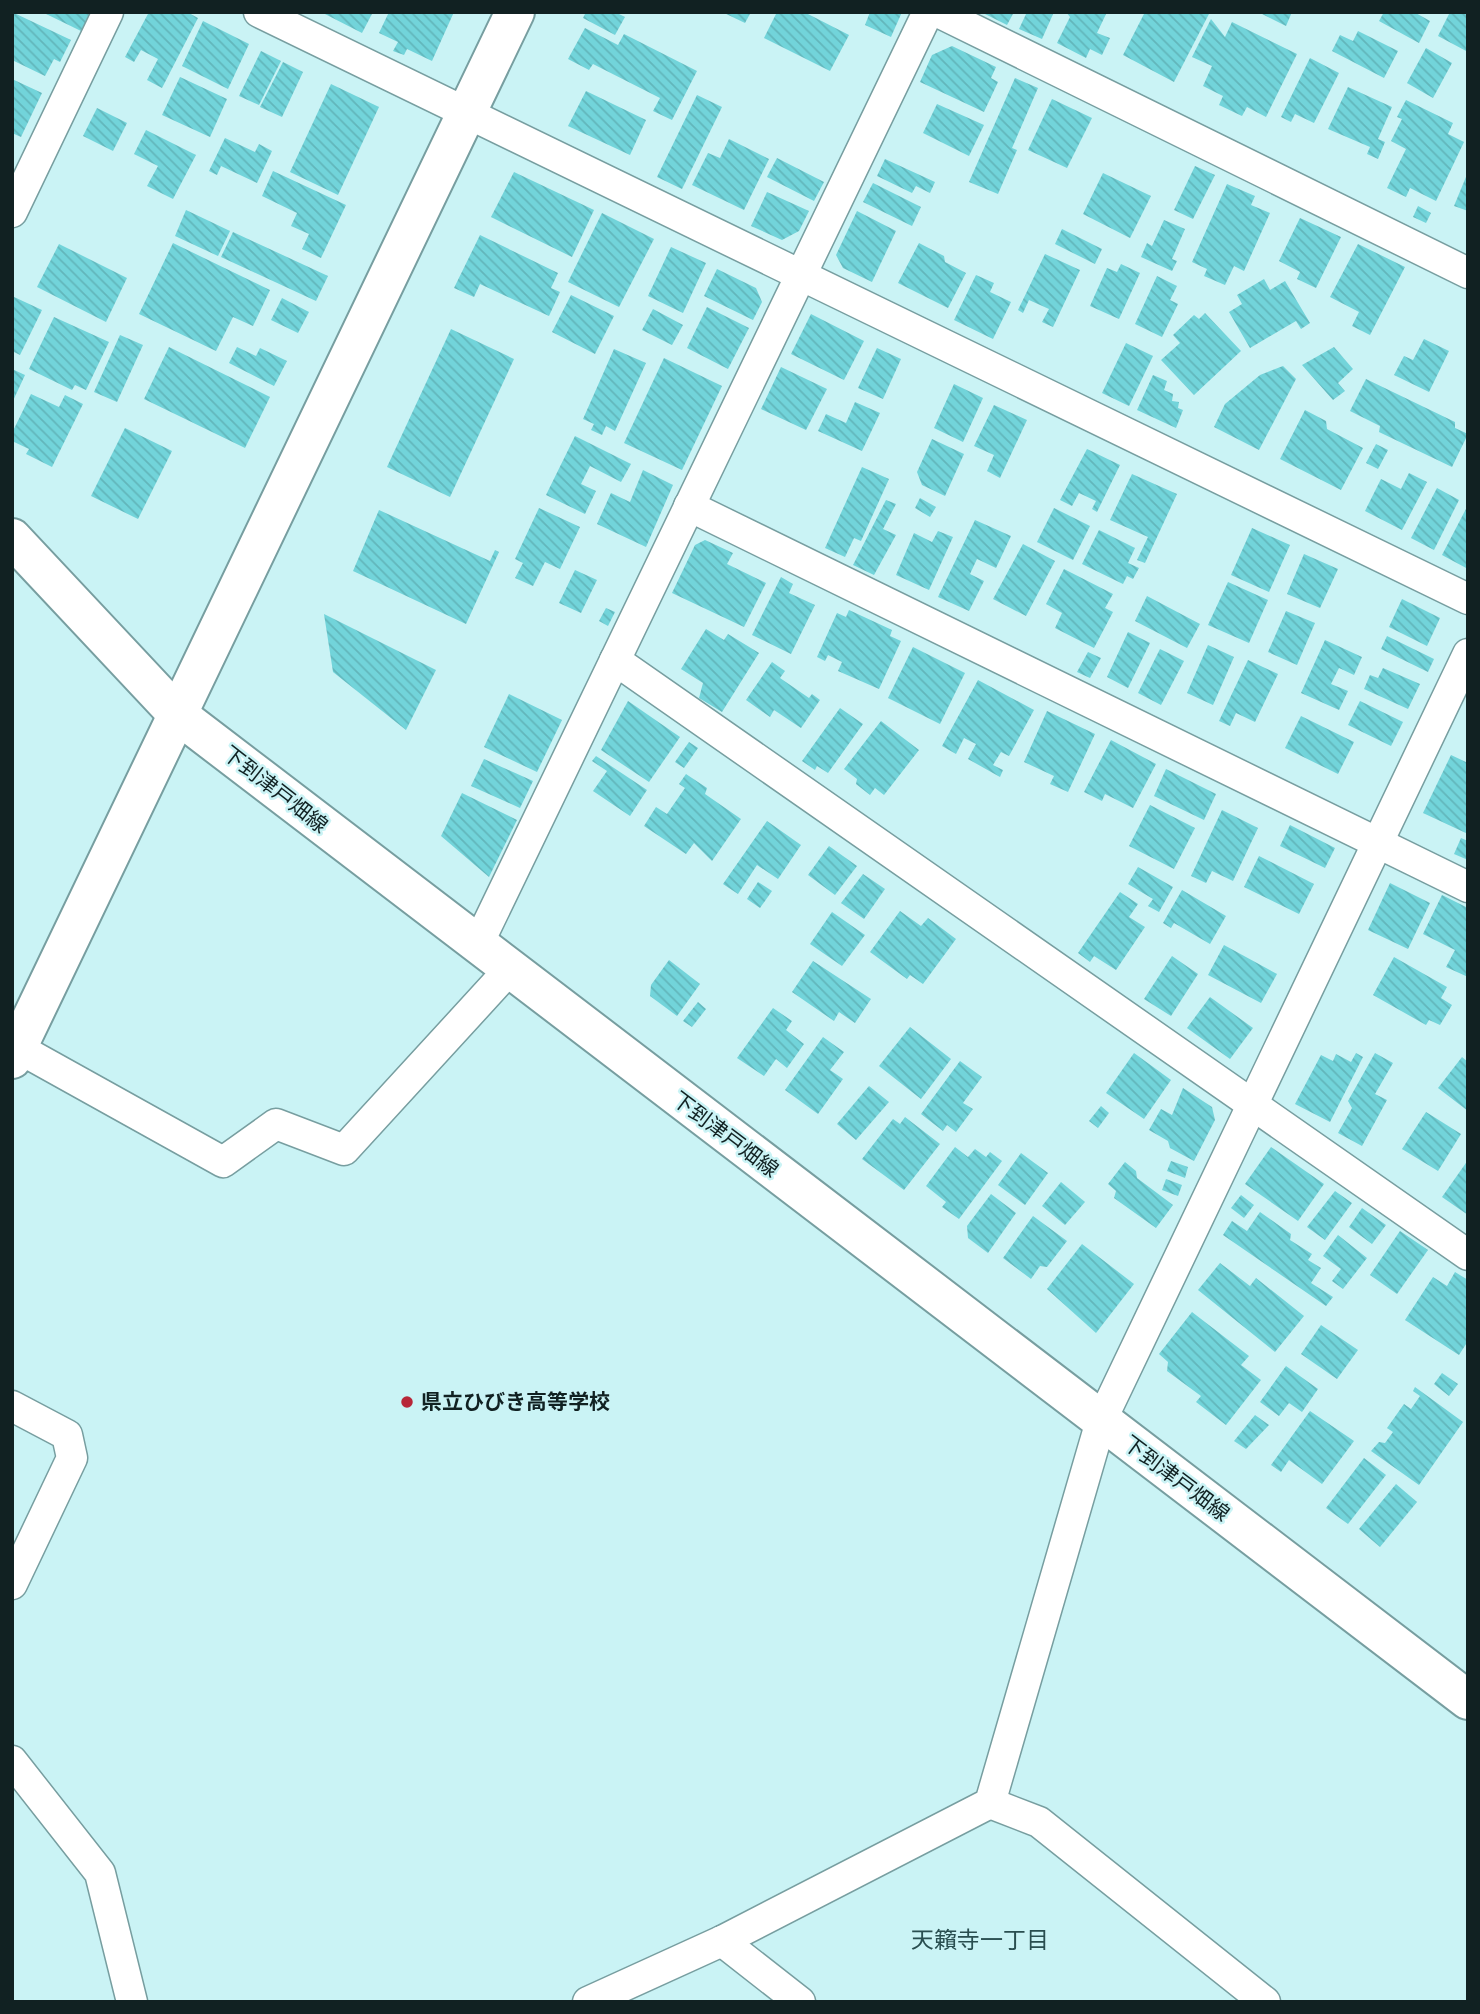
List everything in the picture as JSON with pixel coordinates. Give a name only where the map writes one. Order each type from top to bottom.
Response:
[{"type":"main road","points":[[15,1054],[515,12]]},
{"type":"main road","name":"下到津戸畑線","points":[[12,538],[177,714],[477,946],[1468,1700]]},
{"type":"street","points":[[12,212],[108,12]]},
{"type":"street","points":[[259,12],[1468,599]]},
{"type":"street","points":[[477,946],[928,12]]},
{"type":"street","points":[[938,12],[1468,273]]},
{"type":"street","points":[[689,506],[1468,887]]},
{"type":"street","points":[[588,2002],[722,1941],[990,1803],[1101,1421],[1468,654]]},
{"type":"street","points":[[615,660],[1250,1106],[1468,1255]]},
{"type":"street","points":[[15,1054],[223,1162],[276,1124],[344,1150],[509,970]]},
{"type":"street","points":[[12,1406],[67,1435],[72,1458],[12,1584]]},
{"type":"street","points":[[12,1761],[100,1873],[132,2002]]},
{"type":"street","points":[[990,1803],[1039,1822],[1265,2002]]},
{"type":"street","points":[[722,1941],[800,2002]]},
{"type":"building","points":[[12,12],[71,40],[60,62],[54,59],[45,76],[12,60]]},
{"type":"building","points":[[42,12],[90,12],[81,31]]},
{"type":"building","points":[[149,12],[187,12],[198,18],[162,88],[147,80],[158,59],[141,50],[134,62],[125,57]]},
{"type":"building","points":[[321,12],[373,12],[362,33]]},
{"type":"building","points":[[389,12],[454,12],[432,61],[407,49],[404,55],[393,51],[398,42],[379,33]]},
{"type":"building","points":[[586,12],[615,12],[625,17],[615,35],[583,18]]},
{"type":"building","points":[[722,12],[751,12],[745,23]]},
{"type":"building","points":[[777,12],[804,12],[849,35],[830,71],[764,38]]},
{"type":"building","points":[[870,12],[902,12],[891,37],[865,25]]},
{"type":"building","points":[[981,12],[1014,12],[1007,25]]},
{"type":"building","points":[[1027,12],[1054,12],[1042,39],[1019,29]]},
{"type":"building","points":[[1066,12],[1107,12],[1097,33],[1110,38],[1102,55],[1090,49],[1086,58],[1057,43],[1070,17]]},
{"type":"building","points":[[1145,12],[1210,12],[1174,82],[1123,55]]},
{"type":"building","points":[[1258,12],[1292,12],[1286,26]]},
{"type":"building","points":[[1384,12],[1414,12],[1430,21],[1419,43],[1379,21]]},
{"type":"building","points":[[1450,12],[1468,12],[1468,52],[1438,36]]},
{"type":"building","points":[[1211,19],[1225,37],[1232,22],[1297,54],[1266,117],[1247,107],[1242,116],[1219,105],[1223,96],[1203,86],[1212,66],[1192,57]]},
{"type":"building","points":[[203,21],[249,44],[228,89],[182,66]]},
{"type":"building","points":[[585,28],[618,45],[624,34],[697,71],[672,120],[653,111],[660,98],[593,64],[589,70],[568,59]]},
{"type":"building","points":[[1358,31],[1398,51],[1384,78],[1332,51],[1340,35],[1353,41]]},
{"type":"building","points":[[952,46],[996,67],[991,78],[998,82],[984,112],[920,82],[932,55]]},
{"type":"building","points":[[1426,48],[1452,63],[1433,98],[1407,83]]},
{"type":"building","points":[[261,51],[281,61],[259,105],[239,96]]},
{"type":"building","points":[[1310,58],[1339,73],[1314,123],[1295,114],[1291,122],[1281,117]]},
{"type":"building","points":[[283,62],[303,72],[282,117],[260,107]]},
{"type":"building","points":[[180,77],[227,99],[210,137],[162,115]]},
{"type":"building","points":[[1015,78],[1038,88],[1012,148],[1017,150],[998,194],[969,182]]},
{"type":"building","points":[[12,79],[42,93],[21,137],[12,133]]},
{"type":"building","points":[[331,84],[379,107],[338,195],[290,172]]},
{"type":"building","points":[[1348,87],[1392,107],[1378,139],[1385,142],[1378,159],[1367,154],[1370,147],[1328,129]]},
{"type":"building","points":[[586,91],[646,120],[630,155],[568,126]]},
{"type":"building","points":[[697,95],[722,107],[682,189],[657,177]]},
{"type":"building","points":[[1052,99],[1092,118],[1067,168],[1028,150]]},
{"type":"building","points":[[1406,100],[1453,123],[1448,134],[1464,142],[1436,201],[1410,188],[1406,197],[1387,188],[1406,149],[1391,141],[1402,119],[1397,117]]},
{"type":"building","points":[[937,104],[984,125],[969,156],[923,133]]},
{"type":"building","points":[[97,108],[127,123],[113,151],[83,136]]},
{"type":"building","points":[[146,130],[196,155],[173,199],[147,186],[158,166],[134,154]]},
{"type":"building","points":[[225,138],[255,152],[259,144],[272,151],[257,183],[221,166],[217,175],[209,171]]},
{"type":"building","points":[[729,139],[769,159],[744,210],[692,185],[708,153],[720,158]]},
{"type":"building","points":[[777,158],[824,182],[814,201],[767,177]]},
{"type":"building","points":[[885,159],[935,182],[930,193],[916,186],[912,193],[877,176]]},
{"type":"building","points":[[1195,166],[1215,175],[1193,219],[1174,210]]},
{"type":"building","points":[[273,171],[346,205],[321,258],[302,249],[309,234],[291,226],[297,213],[262,196]]},
{"type":"building","points":[[514,172],[594,210],[572,257],[491,217]]},
{"type":"building","points":[[1468,172],[1468,211],[1454,206]]},
{"type":"building","points":[[1103,173],[1151,196],[1130,238],[1083,214]]},
{"type":"building","points":[[873,183],[921,207],[912,226],[863,202]]},
{"type":"building","points":[[1227,184],[1255,196],[1251,205],[1270,213],[1244,271],[1234,266],[1225,285],[1204,276],[1207,269],[1192,262]]},
{"type":"building","points":[[767,192],[809,211],[799,231],[782,240],[751,226]]},
{"type":"building","points":[[1418,206],[1431,213],[1426,223],[1413,217]]},
{"type":"building","points":[[186,210],[230,231],[218,256],[175,236]]},
{"type":"building","points":[[857,211],[896,231],[872,282],[843,268],[836,255]]},
{"type":"building","points":[[602,213],[654,239],[619,307],[568,282]]},
{"type":"building","points":[[1300,218],[1341,237],[1316,288],[1297,279],[1300,272],[1279,261]]},
{"type":"building","points":[[1164,220],[1185,229],[1172,259],[1177,261],[1172,271],[1141,257],[1147,243],[1152,246]]},
{"type":"building","points":[[1062,229],[1102,249],[1095,264],[1055,244]]},
{"type":"building","points":[[233,232],[328,276],[316,301],[221,257]]},
{"type":"building","points":[[480,235],[558,273],[551,288],[560,292],[549,316],[480,284],[474,297],[454,288]]},
{"type":"building","points":[[173,243],[270,290],[253,326],[233,317],[216,351],[139,314]]},
{"type":"building","points":[[919,243],[944,256],[945,262],[966,273],[948,308],[898,283]]},
{"type":"building","points":[[59,244],[127,278],[106,322],[37,287]]},
{"type":"building","points":[[1358,244],[1405,267],[1370,335],[1352,326],[1359,312],[1330,297]]},
{"type":"building","points":[[671,247],[706,263],[683,313],[648,296]]},
{"type":"building","points":[[1045,254],[1080,270],[1053,327],[1042,322],[1049,309],[1029,300],[1023,313],[1018,310]]},
{"type":"building","points":[[1121,264],[1140,273],[1119,319],[1090,306],[1107,268],[1117,272]]},
{"type":"building","points":[[717,269],[756,288],[762,302],[753,320],[704,296]]},
{"type":"building","points":[[976,275],[994,283],[990,292],[1011,302],[993,339],[954,320]]},
{"type":"building","points":[[1157,276],[1177,286],[1170,300],[1178,304],[1162,337],[1135,324]]},
{"type":"building","points":[[1264,279],[1270,290],[1285,281],[1310,323],[1301,329],[1296,321],[1250,348],[1229,312],[1242,304],[1237,295]]},
{"type":"building","points":[[571,295],[614,316],[595,354],[552,332]]},
{"type":"building","points":[[12,296],[42,310],[20,355],[12,351]]},
{"type":"building","points":[[282,298],[309,312],[298,333],[271,320]]},
{"type":"building","points":[[707,307],[749,328],[728,369],[687,348]]},
{"type":"building","points":[[653,309],[683,325],[672,345],[642,330]]},
{"type":"building","points":[[1205,313],[1241,351],[1194,395],[1161,360],[1180,343],[1173,335],[1194,315],[1199,319]]},
{"type":"building","points":[[811,314],[864,341],[844,380],[791,354]]},
{"type":"building","points":[[54,317],[109,342],[86,390],[75,385],[72,390],[29,369]]},
{"type":"building","points":[[451,329],[514,359],[450,497],[387,467]]},
{"type":"building","points":[[120,335],[143,345],[117,402],[94,392]]},
{"type":"building","points":[[1424,339],[1449,351],[1429,392],[1394,375],[1404,356],[1413,360]]},
{"type":"building","points":[[1126,343],[1153,356],[1129,406],[1102,393]]},
{"type":"building","points":[[169,347],[270,397],[245,448],[144,399]]},
{"type":"building","points":[[237,347],[256,356],[260,348],[287,361],[274,386],[229,363]]},
{"type":"building","points":[[1334,347],[1353,369],[1338,383],[1345,391],[1333,400],[1302,365]]},
{"type":"building","points":[[877,348],[901,359],[883,399],[858,388]]},
{"type":"building","points":[[614,349],[646,363],[615,431],[606,426],[602,435],[591,430],[594,424],[583,419]]},
{"type":"building","points":[[664,358],[722,386],[682,470],[624,443]]},
{"type":"building","points":[[1283,366],[1296,379],[1259,450],[1214,427],[1225,404],[1260,375]]},
{"type":"building","points":[[781,367],[827,389],[806,430],[761,409]]},
{"type":"building","points":[[12,369],[25,375],[12,403]]},
{"type":"building","points":[[1153,375],[1167,381],[1164,390],[1173,394],[1172,401],[1179,402],[1178,408],[1183,410],[1176,428],[1137,410]]},
{"type":"building","points":[[1366,379],[1455,422],[1455,428],[1468,434],[1452,467],[1379,432],[1380,426],[1350,411]]},
{"type":"building","points":[[954,384],[983,398],[963,442],[934,428]]},
{"type":"building","points":[[31,394],[59,407],[65,395],[83,404],[52,467],[26,454],[29,449],[12,441],[12,433]]},
{"type":"building","points":[[855,402],[880,413],[862,451],[818,431],[826,414],[846,423]]},
{"type":"building","points":[[994,405],[1027,420],[1000,478],[987,471],[994,455],[974,446]]},
{"type":"building","points":[[1305,410],[1326,421],[1327,429],[1363,448],[1341,490],[1280,459]]},
{"type":"building","points":[[125,428],[172,451],[138,519],[91,496]]},
{"type":"building","points":[[575,436],[631,464],[621,482],[590,466],[581,484],[596,491],[585,514],[546,495]]},
{"type":"building","points":[[932,439],[964,454],[945,496],[922,485],[917,472]]},
{"type":"building","points":[[1376,444],[1388,450],[1378,469],[1366,463]]},
{"type":"building","points":[[1087,449],[1120,465],[1097,512],[1092,509],[1096,501],[1079,493],[1072,506],[1060,500]]},
{"type":"building","points":[[862,467],[889,479],[861,541],[854,538],[845,557],[825,548]]},
{"type":"building","points":[[643,470],[673,485],[646,547],[597,524],[611,493],[630,502]]},
{"type":"building","points":[[1409,473],[1427,482],[1402,530],[1365,511],[1381,479],[1401,489]]},
{"type":"building","points":[[1132,474],[1177,494],[1145,563],[1137,560],[1148,537],[1110,520]]},
{"type":"building","points":[[1437,488],[1459,500],[1434,550],[1411,538]]},
{"type":"building","points":[[920,498],[936,507],[930,517],[915,508]]},
{"type":"building","points":[[886,500],[896,504],[883,529],[896,535],[874,575],[853,565]]},
{"type":"building","points":[[1468,505],[1468,569],[1442,555]]},
{"type":"building","points":[[539,508],[580,527],[560,569],[545,562],[533,586],[515,578],[523,563],[515,559]]},
{"type":"building","points":[[1054,508],[1090,526],[1073,560],[1037,542]]},
{"type":"building","points":[[379,510],[490,561],[495,550],[499,552],[466,624],[353,571]]},
{"type":"building","points":[[975,520],[1011,536],[996,568],[977,559],[970,574],[984,581],[969,611],[938,597]]},
{"type":"building","points":[[1252,528],[1290,545],[1269,592],[1231,575]]},
{"type":"building","points":[[1099,530],[1135,548],[1128,563],[1139,568],[1133,579],[1127,576],[1123,584],[1082,564]]},
{"type":"building","points":[[938,531],[953,537],[929,590],[896,575],[914,533],[932,542]]},
{"type":"building","points":[[705,540],[733,553],[727,564],[766,583],[744,627],[672,593],[695,545]]},
{"type":"building","points":[[1023,544],[1055,561],[1026,616],[993,599]]},
{"type":"building","points":[[1304,554],[1338,569],[1320,608],[1287,594]]},
{"type":"building","points":[[1064,569],[1113,594],[1105,608],[1113,612],[1094,648],[1055,628],[1062,613],[1046,604]]},
{"type":"building","points":[[575,570],[597,580],[581,613],[559,603]]},
{"type":"building","points":[[781,577],[793,584],[789,593],[815,605],[791,654],[752,635]]},
{"type":"building","points":[[1228,582],[1268,600],[1249,643],[1208,625]]},
{"type":"building","points":[[1147,596],[1200,624],[1187,648],[1135,621]]},
{"type":"building","points":[[1402,599],[1440,618],[1427,646],[1389,627]]},
{"type":"building","points":[[606,608],[615,612],[608,626],[599,621]]},
{"type":"building","points":[[849,610],[892,630],[890,636],[901,641],[879,689],[838,671],[842,662],[828,655],[825,661],[817,657],[837,613],[846,617]]},
{"type":"building","points":[[1286,611],[1315,623],[1297,665],[1268,652]]},
{"type":"building","points":[[324,614],[436,670],[406,730],[333,672]]},
{"type":"building","points":[[706,629],[724,640],[728,634],[759,653],[722,712],[699,698],[703,683],[681,669]]},
{"type":"building","points":[[1128,632],[1150,643],[1128,688],[1107,677]]},
{"type":"building","points":[[1387,636],[1434,659],[1428,672],[1381,649]]},
{"type":"building","points":[[1325,640],[1362,657],[1354,675],[1339,668],[1331,684],[1348,691],[1339,710],[1301,693]]},
{"type":"building","points":[[1208,645],[1234,657],[1213,705],[1187,693]]},
{"type":"building","points":[[913,647],[965,673],[940,724],[888,698]]},
{"type":"building","points":[[1160,649],[1184,661],[1161,705],[1138,693]]},
{"type":"building","points":[[1088,652],[1101,658],[1090,678],[1077,672]]},
{"type":"building","points":[[1248,660],[1278,674],[1255,722],[1236,713],[1230,726],[1219,721]]},
{"type":"building","points":[[772,662],[785,671],[780,678],[809,698],[812,694],[820,700],[801,728],[774,710],[770,717],[746,700]]},
{"type":"building","points":[[1383,668],[1420,684],[1408,709],[1364,689],[1370,675],[1378,678]]},
{"type":"building","points":[[978,680],[1034,710],[1009,756],[1001,752],[993,765],[1003,770],[1000,777],[968,759],[976,744],[964,738],[956,754],[942,746]]},
{"type":"building","points":[[509,694],[562,720],[537,772],[484,747]]},
{"type":"building","points":[[628,701],[680,737],[649,782],[601,750]]},
{"type":"building","points":[[1360,701],[1403,722],[1391,746],[1348,725]]},
{"type":"building","points":[[840,708],[863,724],[828,773],[817,766],[815,770],[802,761]]},
{"type":"building","points":[[1047,711],[1095,734],[1068,792],[1050,784],[1054,776],[1024,762]]},
{"type":"building","points":[[1301,716],[1354,742],[1338,774],[1285,748]]},
{"type":"building","points":[[881,721],[919,750],[884,795],[875,788],[870,795],[856,784],[857,779],[844,769]]},
{"type":"building","points":[[1111,740],[1156,764],[1133,808],[1105,794],[1102,801],[1084,792]]},
{"type":"building","points":[[689,742],[698,748],[684,768],[675,762]]},
{"type":"building","points":[[1451,755],[1468,763],[1468,834],[1423,813]]},
{"type":"building","points":[[596,756],[647,790],[630,816],[593,791],[607,771],[592,761]]},
{"type":"building","points":[[484,759],[533,781],[520,808],[471,786]]},
{"type":"building","points":[[1166,769],[1216,794],[1204,820],[1154,796]]},
{"type":"building","points":[[686,774],[707,788],[705,794],[741,819],[712,861],[694,843],[686,854],[644,826],[656,807],[667,814],[685,788],[679,784]]},
{"type":"building","points":[[462,793],[517,820],[489,877],[441,836]]},
{"type":"building","points":[[1150,805],[1195,828],[1174,869],[1129,846]]},
{"type":"building","points":[[1222,810],[1258,828],[1233,881],[1212,871],[1206,883],[1191,876]]},
{"type":"building","points":[[767,821],[801,845],[778,879],[757,865],[738,894],[723,884]]},
{"type":"building","points":[[1290,825],[1335,848],[1325,868],[1280,846]]},
{"type":"building","points":[[1461,838],[1468,841],[1468,860],[1454,854]]},
{"type":"building","points":[[829,846],[857,866],[835,895],[808,875]]},
{"type":"building","points":[[1259,856],[1314,884],[1299,914],[1244,887]]},
{"type":"building","points":[[1138,867],[1173,887],[1159,912],[1148,906],[1153,899],[1128,884]]},
{"type":"building","points":[[863,874],[885,889],[864,919],[841,903]]},
{"type":"building","points":[[758,882],[772,891],[760,908],[747,899]]},
{"type":"building","points":[[1390,883],[1430,903],[1408,949],[1368,930]]},
{"type":"building","points":[[1182,890],[1226,916],[1210,944],[1174,923],[1171,928],[1163,923]]},
{"type":"building","points":[[1120,892],[1138,904],[1129,917],[1145,927],[1116,970],[1094,956],[1090,962],[1078,953]]},
{"type":"building","points":[[1442,895],[1468,908],[1468,977],[1446,967],[1455,950],[1423,934]]},
{"type":"building","points":[[900,911],[921,926],[928,918],[956,939],[923,984],[910,975],[907,979],[870,952]]},
{"type":"building","points":[[832,912],[865,935],[842,966],[810,944]]},
{"type":"building","points":[[1224,945],[1277,974],[1261,1003],[1208,975]]},
{"type":"building","points":[[1172,956],[1198,974],[1171,1016],[1144,999]]},
{"type":"building","points":[[1394,957],[1447,987],[1441,998],[1452,1005],[1440,1025],[1429,1020],[1426,1025],[1373,995]]},
{"type":"building","points":[[669,960],[700,984],[677,1016],[650,996],[651,985]]},
{"type":"building","points":[[813,961],[871,999],[855,1023],[839,1012],[834,1021],[792,992]]},
{"type":"building","points":[[1210,997],[1253,1028],[1230,1059],[1187,1028]]},
{"type":"building","points":[[698,1002],[706,1009],[692,1027],[683,1021]]},
{"type":"building","points":[[773,1008],[792,1021],[786,1030],[804,1044],[787,1068],[776,1059],[764,1076],[737,1058]]},
{"type":"building","points":[[910,1027],[951,1059],[921,1099],[879,1066]]},
{"type":"building","points":[[823,1037],[844,1052],[830,1070],[843,1079],[818,1114],[785,1090]]},
{"type":"building","points":[[1134,1053],[1171,1080],[1144,1119],[1106,1093]]},
{"type":"building","points":[[1356,1053],[1363,1057],[1330,1122],[1295,1104],[1321,1055],[1333,1061],[1336,1054],[1351,1062]]},
{"type":"building","points":[[1375,1053],[1393,1063],[1375,1094],[1387,1100],[1362,1146],[1338,1133],[1352,1108],[1348,1101]]},
{"type":"building","points":[[1462,1057],[1468,1062],[1468,1111],[1438,1088]]},
{"type":"building","points":[[960,1061],[982,1077],[963,1103],[973,1109],[956,1132],[947,1125],[943,1131],[921,1114]]},
{"type":"building","points":[[869,1086],[889,1102],[856,1140],[837,1124]]},
{"type":"building","points":[[1183,1088],[1212,1107],[1215,1120],[1194,1161],[1170,1148],[1168,1141],[1149,1130],[1161,1109],[1172,1115]]},
{"type":"building","points":[[1101,1106],[1109,1113],[1098,1128],[1089,1121]]},
{"type":"building","points":[[1426,1112],[1461,1134],[1438,1171],[1402,1149]]},
{"type":"building","points":[[905,1117],[940,1144],[904,1190],[862,1159],[893,1119],[900,1124]]},
{"type":"building","points":[[955,1147],[968,1157],[975,1149],[986,1157],[990,1152],[1002,1161],[959,1219],[942,1207],[946,1202],[926,1186]]},
{"type":"building","points":[[1271,1147],[1324,1184],[1298,1221],[1245,1184]]},
{"type":"building","points":[[1021,1153],[1048,1173],[1025,1205],[998,1185]]},
{"type":"building","points":[[1468,1160],[1468,1215],[1442,1197]]},
{"type":"building","points":[[1171,1161],[1188,1167],[1185,1178],[1167,1171]]},
{"type":"building","points":[[1125,1162],[1136,1171],[1137,1178],[1173,1205],[1156,1228],[1114,1198],[1116,1191],[1108,1184]]},
{"type":"building","points":[[1166,1179],[1182,1185],[1178,1196],[1162,1190]]},
{"type":"building","points":[[1061,1182],[1085,1202],[1065,1225],[1042,1206]]},
{"type":"building","points":[[1335,1191],[1352,1203],[1325,1240],[1307,1227]]},
{"type":"building","points":[[991,1194],[1016,1213],[988,1253],[968,1238],[967,1226]]},
{"type":"building","points":[[1241,1195],[1254,1205],[1244,1218],[1231,1208]]},
{"type":"building","points":[[1362,1208],[1386,1225],[1372,1244],[1349,1227]]},
{"type":"building","points":[[1260,1212],[1291,1234],[1290,1240],[1312,1254],[1308,1260],[1321,1268],[1311,1283],[1333,1297],[1326,1306],[1223,1235],[1232,1221],[1247,1231]]},
{"type":"building","points":[[1033,1216],[1067,1241],[1047,1267],[1040,1266],[1031,1279],[1003,1258]]},
{"type":"building","points":[[1400,1231],[1428,1250],[1397,1294],[1370,1275]]},
{"type":"building","points":[[1338,1235],[1367,1258],[1343,1289],[1332,1281],[1341,1269],[1323,1256]]},
{"type":"building","points":[[1082,1244],[1134,1284],[1096,1333],[1047,1289]]},
{"type":"building","points":[[1220,1263],[1250,1286],[1256,1278],[1304,1316],[1275,1352],[1198,1290]]},
{"type":"building","points":[[1455,1272],[1468,1280],[1468,1341],[1459,1355],[1405,1320],[1433,1277],[1447,1286]]},
{"type":"building","points":[[1192,1312],[1249,1356],[1241,1365],[1261,1380],[1226,1425],[1196,1402],[1201,1396],[1167,1371],[1168,1362],[1159,1354]]},
{"type":"building","points":[[1321,1325],[1358,1350],[1337,1379],[1301,1354]]},
{"type":"building","points":[[1286,1366],[1318,1389],[1302,1412],[1289,1403],[1279,1416],[1260,1402]]},
{"type":"building","points":[[1442,1373],[1458,1384],[1449,1396],[1434,1384]]},
{"type":"building","points":[[1415,1387],[1463,1422],[1419,1485],[1371,1451],[1379,1442],[1385,1443],[1393,1432],[1387,1428],[1404,1404],[1411,1409],[1420,1396],[1413,1391]]},
{"type":"building","points":[[1310,1411],[1354,1441],[1322,1484],[1289,1460],[1281,1472],[1271,1465]]},
{"type":"building","points":[[1255,1415],[1269,1425],[1246,1449],[1234,1441]]},
{"type":"building","points":[[1364,1458],[1386,1475],[1348,1524],[1326,1508]]},
{"type":"building","points":[[1396,1484],[1417,1502],[1380,1547],[1359,1529]]},
{"type":"place","name":"県立ひびき高等学校","points":[[407,1402]]},
{"type":"district","name":"天籟寺一丁目","points":[[980,1941]]}]
